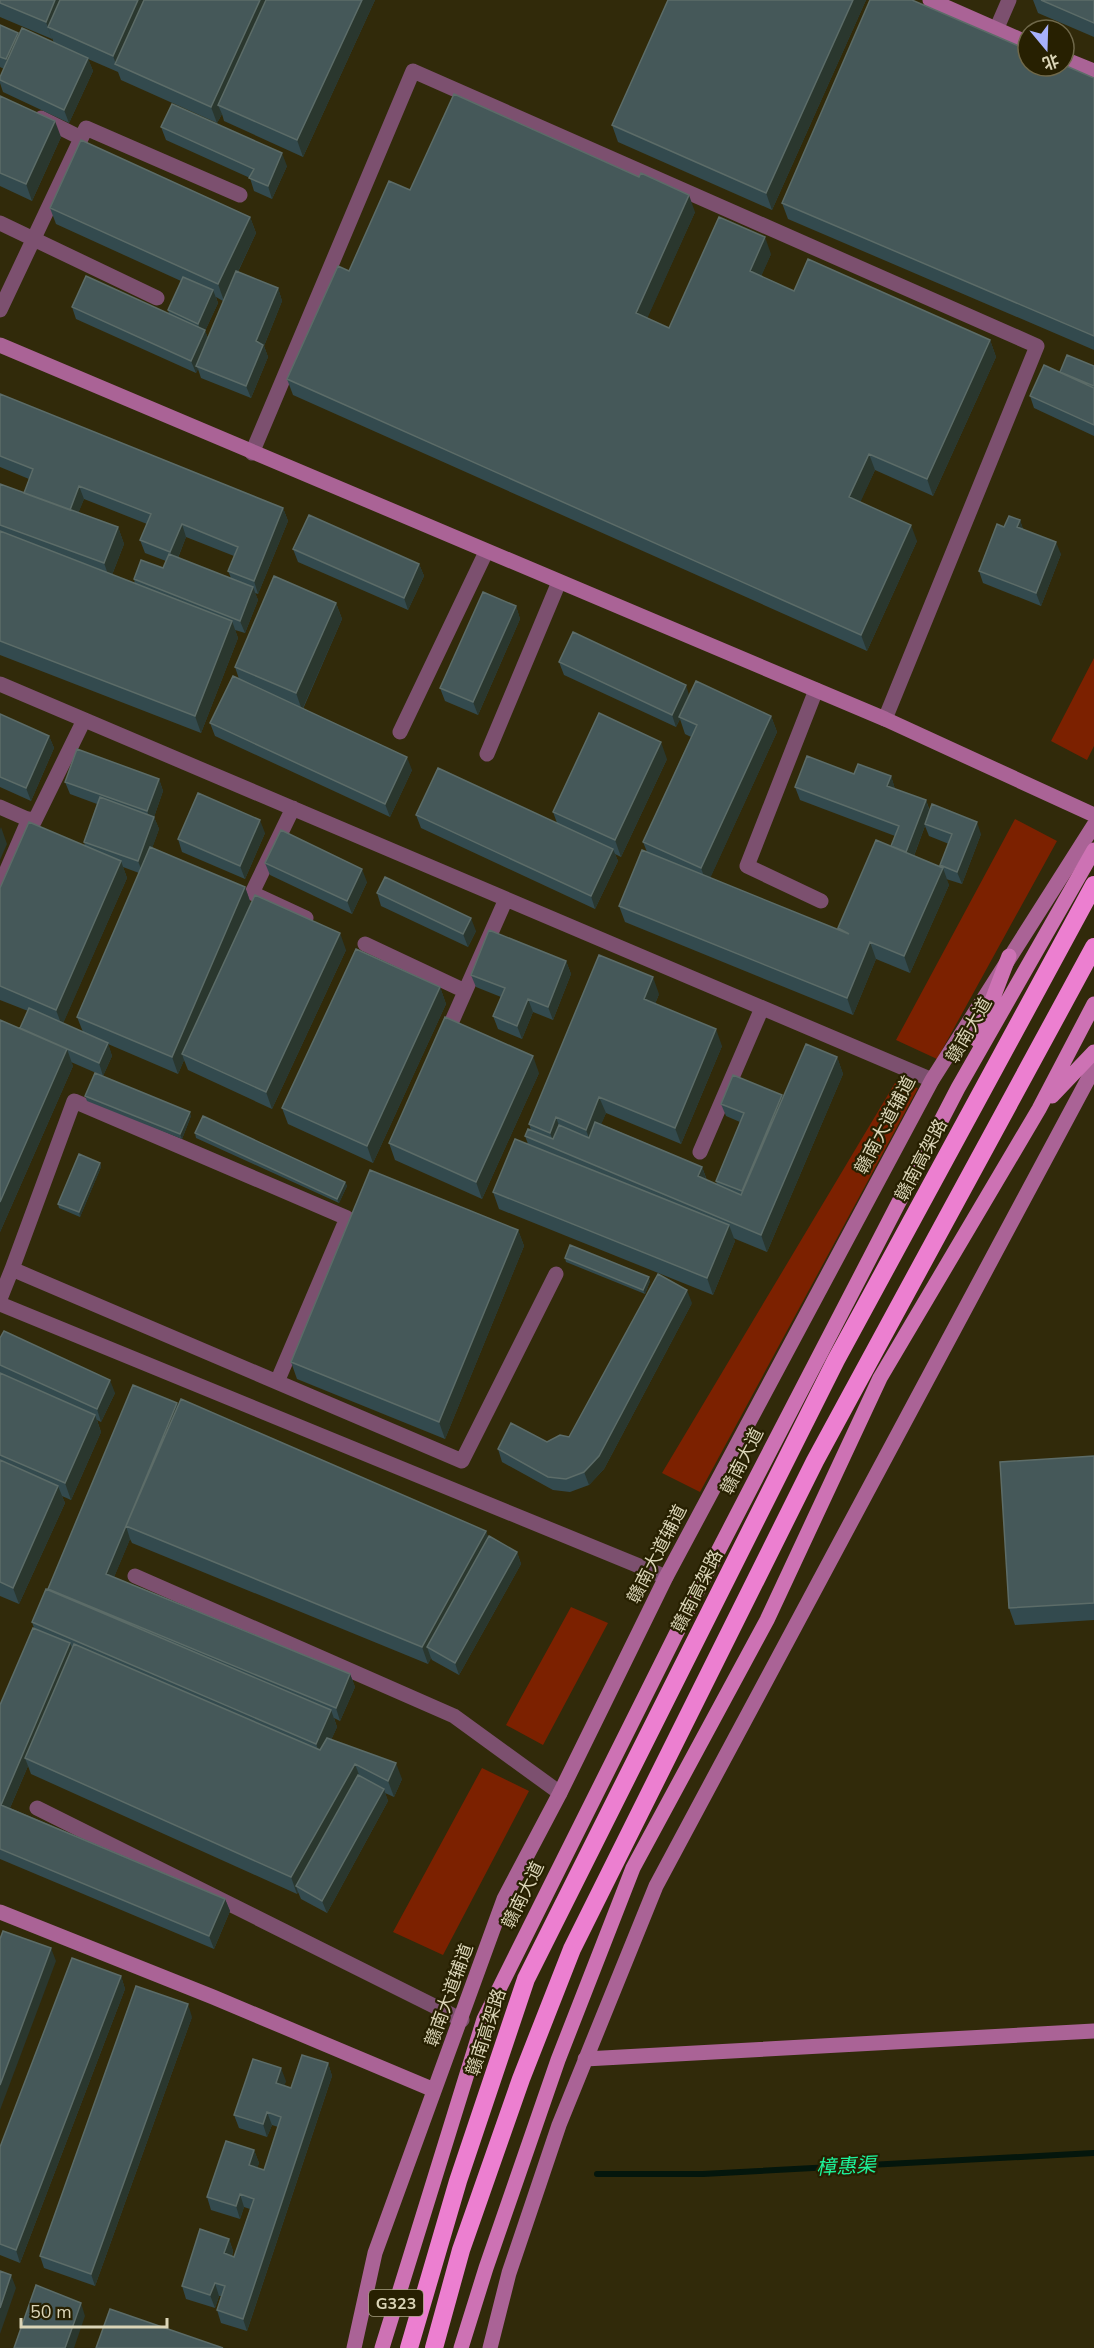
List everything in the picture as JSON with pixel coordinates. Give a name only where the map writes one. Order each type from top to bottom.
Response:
[{"type":"highway","name":"赣南高架路","points":[[409,2348],[459,2181],[526,1979],[836,1360],[1094,885]]},
{"type":"highway","points":[[434,2348],[461,2250],[521,2079],[572,1949],[815,1461],[1094,947]]},
{"type":"main road","name":"赣南大道","points":[[382,2348],[484,2019],[698,1590],[958,1088],[1094,850]]},
{"type":"main road","points":[[958,1088],[1010,956]]},
{"type":"main road","points":[[461,2348],[486,2268],[558,2060],[633,1868],[767,1620],[880,1378],[1039,1109],[1094,1004]]},
{"type":"main road","points":[[1039,1109],[1094,1052]]},
{"type":"street","points":[[930,0],[1016,39]]},
{"type":"street","points":[[996,30],[1009,0]]},
{"type":"street","points":[[1076,64],[1094,71]]},
{"type":"street","points":[[252,453],[413,71],[1037,346],[885,719]]},
{"type":"street","points":[[31,113],[81,138]]},
{"type":"street","points":[[0,310],[86,128],[240,195]]},
{"type":"street","points":[[0,223],[157,298]]},
{"type":"street","points":[[0,345],[885,719],[1094,815]]},
{"type":"street","points":[[400,732],[486,552]]},
{"type":"street","points":[[487,754],[559,582]]},
{"type":"street","points":[[0,684],[932,1080]]},
{"type":"street","points":[[816,690],[747,866],[821,901]]},
{"type":"street","points":[[0,807],[34,822],[84,720]]},
{"type":"street","points":[[292,808],[252,893],[315,922]]},
{"type":"street","points":[[0,886],[29,819]]},
{"type":"street","name":"赣南大道辅道","points":[[354,2348],[375,2253],[462,2020],[504,1899],[560,1793],[666,1577],[932,1080],[1094,825]]},
{"type":"street","points":[[452,1021],[506,899]]},
{"type":"street","points":[[365,944],[465,991]]},
{"type":"street","points":[[700,1152],[762,1008]]},
{"type":"street","points":[[490,2348],[509,2273],[559,2125],[656,1886],[1094,1068]]},
{"type":"street","points":[[0,1299],[74,1101],[348,1218],[277,1382]]},
{"type":"street","points":[[12,1269],[462,1461],[556,1274]]},
{"type":"street","points":[[0,1304],[666,1577]]},
{"type":"street","points":[[135,1576],[454,1716],[560,1793]]},
{"type":"street","points":[[36,1808],[462,2020]]},
{"type":"street","points":[[0,1912],[203,1993],[434,2090]]},
{"type":"street","points":[[585,2059],[1094,2031]]},
{"type":"shaded area","points":[[1094,658],[1094,746],[1087,760],[1051,741]]},
{"type":"shaded area","points":[[1015,819],[1057,841],[937,1059],[896,1040]]},
{"type":"shaded area","points":[[895,1083],[918,1088],[700,1492],[662,1473]]},
{"type":"shaded area","points":[[571,1607],[608,1623],[543,1745],[506,1725]]},
{"type":"shaded area","points":[[482,1768],[529,1791],[443,1955],[393,1932]]},
{"type":"building","points":[[0,0],[55,0],[46,22],[0,3]]},
{"type":"building","points":[[60,0],[138,0],[113,56],[48,27]]},
{"type":"building","points":[[144,0],[260,0],[211,107],[115,64]]},
{"type":"building","points":[[266,0],[362,0],[297,140],[218,105]]},
{"type":"building","points":[[668,0],[853,0],[766,193],[612,125]]},
{"type":"building","points":[[870,0],[912,0],[1016,45],[1016,78],[1076,78],[1076,70],[1094,78],[1094,336],[782,203]]},
{"type":"building","points":[[1041,0],[1094,0],[1094,23]]},
{"type":"building","points":[[0,25],[18,33],[6,59],[0,57]]},
{"type":"building","points":[[22,28],[88,58],[64,110],[0,80]]},
{"type":"building","points":[[454,94],[639,177],[641,173],[689,195],[636,313],[669,328],[719,217],[765,237],[750,271],[794,291],[808,259],[990,340],[927,479],[869,454],[849,497],[911,525],[861,635],[287,379],[338,266],[349,271],[389,181],[410,190]]},
{"type":"building","points":[[0,96],[55,121],[26,184],[0,173]]},
{"type":"building","points":[[172,104],[282,153],[268,186],[249,178],[254,169],[161,127]]},
{"type":"building","points":[[81,140],[250,217],[218,284],[50,208]]},
{"type":"building","points":[[236,271],[278,288],[256,341],[263,345],[246,386],[196,366]]},
{"type":"building","points":[[86,276],[205,330],[191,361],[72,307]]},
{"type":"building","points":[[183,277],[213,290],[198,324],[168,310]]},
{"type":"building","points":[[1067,355],[1094,366],[1094,386],[1060,372]]},
{"type":"building","points":[[1044,365],[1094,388],[1094,425],[1030,396]]},
{"type":"building","points":[[0,394],[283,508],[254,581],[228,571],[238,547],[182,524],[170,552],[140,540],[151,514],[79,486],[70,510],[24,493],[33,469],[0,456]]},
{"type":"building","points":[[0,484],[118,527],[104,563],[0,525]]},
{"type":"building","points":[[309,515],[419,564],[404,598],[293,549]]},
{"type":"building","points":[[1009,516],[1020,520],[1017,527],[1056,542],[1036,593],[979,571],[997,524],[1004,527]]},
{"type":"building","points":[[0,531],[232,621],[195,716],[0,641]]},
{"type":"building","points":[[169,554],[253,587],[240,621],[134,579],[141,560],[163,568]]},
{"type":"building","points":[[274,576],[336,603],[296,693],[235,667]]},
{"type":"building","points":[[483,592],[516,606],[473,702],[440,688]]},
{"type":"building","points":[[573,632],[686,685],[672,715],[559,662]]},
{"type":"building","points":[[233,676],[407,757],[385,804],[210,723]]},
{"type":"building","points":[[696,681],[771,716],[701,868],[643,842],[697,725],[679,717]]},
{"type":"building","points":[[599,713],[661,742],[615,840],[553,812]]},
{"type":"building","points":[[0,714],[49,736],[26,788],[0,777]]},
{"type":"building","points":[[77,749],[159,779],[147,811],[65,782]]},
{"type":"building","points":[[807,756],[854,774],[858,764],[891,776],[887,786],[926,800],[906,852],[891,846],[899,826],[795,787]]},
{"type":"building","points":[[438,768],[613,849],[591,896],[416,815]]},
{"type":"building","points":[[198,793],[260,820],[240,866],[178,839]]},
{"type":"building","points":[[100,797],[154,817],[138,861],[84,842]]},
{"type":"building","points":[[932,804],[977,822],[957,872],[940,865],[952,834],[925,824]]},
{"type":"building","points":[[29,822],[121,861],[56,1010],[0,986],[0,888]]},
{"type":"building","points":[[281,830],[362,869],[347,901],[265,863]]},
{"type":"building","points":[[876,840],[943,868],[904,956],[870,942],[847,998],[619,906],[642,850],[849,934],[838,928]]},
{"type":"building","points":[[150,847],[245,887],[172,1057],[77,1017]]},
{"type":"building","points":[[385,877],[471,918],[463,934],[377,893]]},
{"type":"building","points":[[255,895],[340,933],[266,1092],[182,1054]]},
{"type":"building","points":[[489,930],[566,961],[548,1007],[528,999],[517,1026],[493,1016],[505,988],[471,975]]},
{"type":"building","points":[[356,949],[440,987],[367,1146],[282,1108]]},
{"type":"building","points":[[599,955],[653,977],[644,999],[716,1029],[675,1128],[599,1097],[586,1130],[556,1117],[550,1133],[529,1124]]},
{"type":"building","points":[[29,1008],[108,1043],[99,1063],[20,1028]]},
{"type":"building","points":[[445,1017],[533,1056],[476,1182],[389,1143]]},
{"type":"building","points":[[0,1020],[67,1049],[0,1202]]},
{"type":"building","points":[[806,1044],[837,1057],[761,1235],[525,1136],[528,1129],[553,1139],[559,1125],[589,1138],[595,1122],[702,1167],[698,1176],[741,1195]]},
{"type":"building","points":[[95,1073],[190,1112],[180,1134],[85,1096]]},
{"type":"building","points":[[733,1075],[782,1095],[742,1191],[716,1181],[744,1113],[721,1104]]},
{"type":"building","points":[[203,1116],[345,1182],[337,1199],[195,1133]]},
{"type":"building","points":[[515,1139],[729,1225],[707,1278],[493,1192]]},
{"type":"building","points":[[79,1154],[100,1163],[79,1212],[58,1204]]},
{"type":"building","points":[[370,1170],[518,1230],[439,1422],[291,1362]]},
{"type":"building","points":[[570,1245],[649,1277],[643,1290],[565,1258]]},
{"type":"building","points":[[658,1274],[687,1290],[599,1456],[584,1472],[566,1479],[548,1477],[498,1449],[511,1423],[547,1442],[560,1435],[569,1437]]},
{"type":"building","points":[[4,1331],[110,1380],[97,1409],[0,1365],[0,1338]]},
{"type":"building","points":[[0,1373],[95,1415],[65,1483],[0,1455]]},
{"type":"building","points":[[133,1385],[177,1403],[106,1574],[350,1674],[336,1708],[48,1589]]},
{"type":"building","points":[[181,1399],[486,1531],[422,1647],[126,1526]]},
{"type":"building","points":[[1094,1456],[1094,1603],[1009,1608],[1000,1462]]},
{"type":"building","points":[[0,1460],[58,1486],[13,1588],[0,1582]]},
{"type":"building","points":[[489,1536],[517,1552],[455,1663],[427,1647]]},
{"type":"building","points":[[46,1589],[331,1710],[316,1744],[32,1622]]},
{"type":"building","points":[[33,1628],[70,1643],[1,1805],[225,1899],[209,1936],[0,1849],[0,1705]]},
{"type":"building","points":[[74,1644],[320,1750],[327,1738],[396,1763],[388,1781],[355,1764],[291,1877],[25,1758]]},
{"type":"building","points":[[358,1775],[384,1789],[322,1901],[296,1886]]},
{"type":"building","points":[[3,1931],[51,1948],[0,2085],[0,1939]]},
{"type":"building","points":[[72,1958],[121,1976],[16,2250],[0,2244],[0,2147]]},
{"type":"building","points":[[136,1986],[188,2004],[91,2274],[40,2256]]},
{"type":"building","points":[[302,2055],[328,2063],[243,2319],[217,2310],[225,2286],[215,2283],[210,2295],[182,2286],[200,2229],[229,2239],[224,2253],[234,2257],[254,2199],[240,2194],[236,2206],[207,2197],[226,2141],[254,2150],[249,2165],[264,2170],[281,2117],[267,2112],[263,2124],[234,2115],[253,2059],[281,2068],[276,2083],[291,2088]]},
{"type":"building","points":[[0,2271],[11,2275],[0,2308]]},
{"type":"building","points":[[36,2285],[81,2303],[65,2348],[14,2348]]},
{"type":"building","points":[[110,2309],[223,2348],[96,2348]]},
{"type":"waterway","name":"樟惠渠","points":[[597,2174],[703,2174],[1094,2153]]}]
